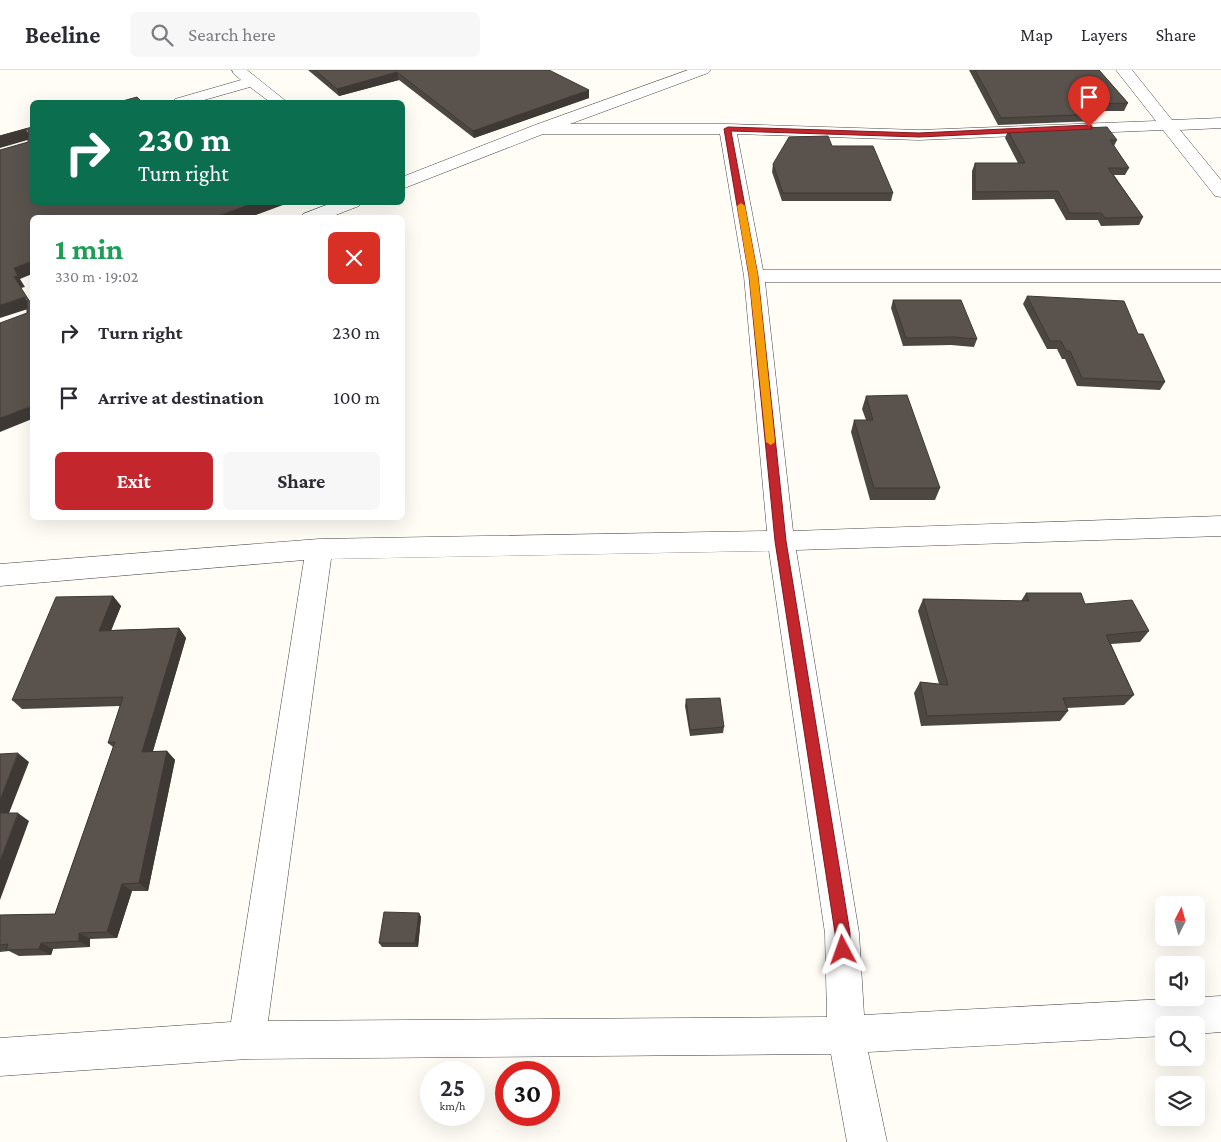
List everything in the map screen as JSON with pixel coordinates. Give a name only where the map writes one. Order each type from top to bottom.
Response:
[{"type":"street","points":[[238,70],[276,100]]},
{"type":"street","points":[[405,183],[541,129],[703,70]]},
{"type":"street","points":[[1124,70],[1165,124],[1221,192]]},
{"type":"street","points":[[188,100],[252,82]]},
{"type":"street","points":[[541,129],[728,129],[919,135],[1221,123]]},
{"type":"street","points":[[728,129],[754,276],[781,541],[842,933],[846,1035],[867,1142]]},
{"type":"street","points":[[318,215],[344,205]]},
{"type":"street","points":[[754,276],[1221,276]]},
{"type":"street","points":[[0,575],[318,549],[781,541],[1221,526]]},
{"type":"street","points":[[247,1040],[318,549]]},
{"type":"street","points":[[0,1057],[247,1040],[846,1035],[1221,1014]]},
{"type":"building","points":[[315,70],[549,70],[589,90],[473,131],[397,72],[337,89]]},
{"type":"building","points":[[975,70],[1099,70],[1128,103],[1092,104],[1099,114],[1001,118]]},
{"type":"building","points":[[137,97],[140,100],[126,100]]},
{"type":"building","points":[[1107,127],[1117,140],[1110,140],[1129,168],[1108,168],[1143,217],[1105,218],[1101,213],[1070,213],[1058,191],[975,192],[975,163],[1025,163],[1008,131]]},
{"type":"building","points":[[30,128],[30,205],[248,205],[221,215],[30,215],[30,262],[14,268],[18,276],[14,277],[30,302],[30,407],[0,418],[0,323],[27,313],[27,299],[25,297],[0,305],[0,150],[28,142],[28,130],[0,136]]},
{"type":"building","points":[[828,136],[832,146],[873,146],[893,193],[783,193],[773,164],[789,137]]},
{"type":"building","points":[[1027,296],[1124,301],[1138,334],[1143,334],[1165,382],[1082,378],[1070,351],[1066,351],[1061,341],[1050,341]]},
{"type":"building","points":[[893,300],[961,300],[977,339],[954,337],[906,338]]},
{"type":"building","points":[[907,395],[940,488],[874,488],[854,420],[873,420],[866,396]]},
{"type":"building","points":[[1026,593],[1081,593],[1085,604],[1132,600],[1149,631],[1106,635],[1134,695],[1063,698],[1068,711],[927,716],[920,682],[948,685],[923,599],[1029,601]]},
{"type":"building","points":[[113,596],[99,631],[179,628],[142,752],[167,751],[139,883],[122,884],[107,932],[79,933],[79,941],[41,943],[39,949],[6,950],[8,944],[0,945],[0,915],[55,914],[115,742],[108,743],[123,697],[12,700],[56,597]]},
{"type":"building","points":[[720,698],[724,727],[690,730],[686,699]]},
{"type":"building","points":[[18,753],[0,800],[0,754]]},
{"type":"building","points":[[0,813],[18,813],[0,861]]},
{"type":"building","points":[[384,912],[419,913],[415,943],[379,943]]},
{"type":"slow traffic","points":[[741,206],[754,276],[771,442]]},
{"type":"route","points":[[843,950],[842,933],[781,541],[754,276],[728,129],[919,135],[1089,127]]}]
